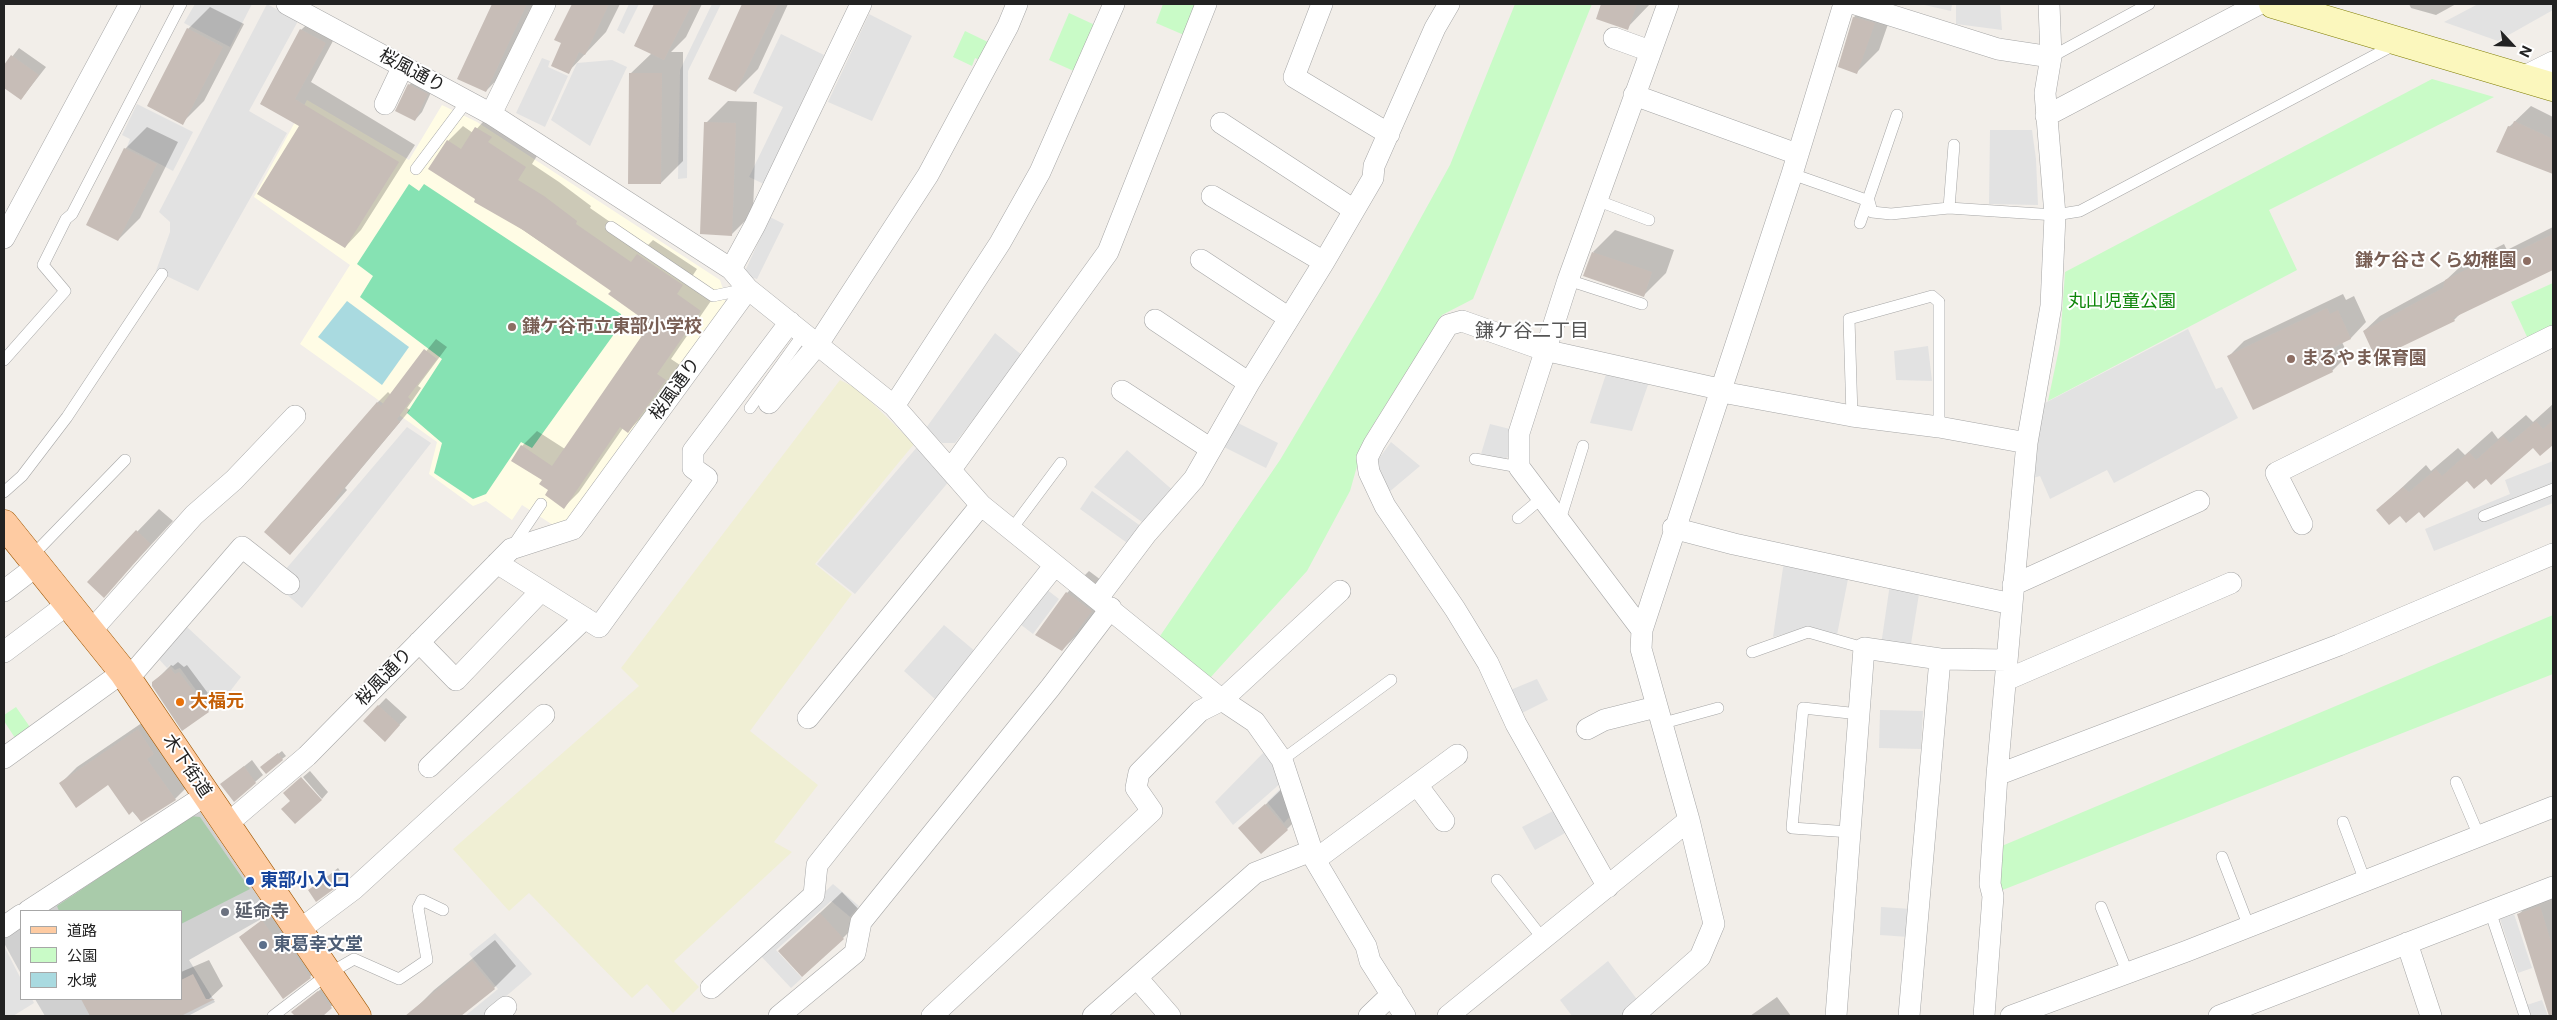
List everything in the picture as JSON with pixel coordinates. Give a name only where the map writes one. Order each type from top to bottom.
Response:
[{"type":"main road","name":"木下街道","points":[[4,524],[125,675],[357,1016]]},
{"type":"street","points":[[4,238],[130,4]]},
{"type":"street","name":"桜風通り","points":[[226,825],[307,756],[504,556],[574,529],[748,289],[731,269],[491,114],[288,4]]},
{"type":"street","points":[[491,114],[544,4]]},
{"type":"street","points":[[731,269],[755,225],[861,4]]},
{"type":"street","points":[[504,556],[542,591],[599,627],[707,478],[693,468],[693,451],[804,333],[928,175],[1018,4]]},
{"type":"street","points":[[894,406],[1000,242],[1040,172],[1114,4]]},
{"type":"street","points":[[952,469],[1108,252],[1206,4]]},
{"type":"street","points":[[1322,4],[1294,77],[1389,134]]},
{"type":"street","points":[[779,1016],[855,953],[861,922],[1050,688],[1105,603],[1147,533],[1194,479],[1249,383],[1324,262],[1373,178],[1374,166],[1435,28],[1449,4]]},
{"type":"street","points":[[1642,630],[1519,467],[1519,433],[1544,350],[1568,280],[1668,4]]},
{"type":"street","points":[[1633,1016],[1700,956],[1714,924],[1690,820],[1658,715],[1641,649],[1642,630],[1673,528],[1794,164],[1844,4]]},
{"type":"street","points":[[1855,4],[1998,49],[2051,57]]},
{"type":"street","points":[[1984,1016],[1993,896],[1990,884],[1997,775],[2012,594],[2027,443],[2051,306],[2055,215],[2044,93],[2051,57],[2048,4]]},
{"type":"street","points":[[2046,116],[2259,4]]},
{"type":"street","points":[[2273,4],[2553,87]]},
{"type":"street","points":[[1614,38],[1650,51]]},
{"type":"street","points":[[2521,78],[2553,62]]},
{"type":"street","points":[[385,104],[403,66]]},
{"type":"street","points":[[1634,95],[1794,164]]},
{"type":"street","points":[[1221,123],[1354,210]]},
{"type":"street","points":[[1212,196],[1324,262]]},
{"type":"street","points":[[1201,260],[1290,318]]},
{"type":"street","points":[[748,289],[894,406],[952,469],[981,505],[1105,603],[1222,700],[1255,722],[1282,760],[1313,855],[1366,946],[1370,961],[1405,1016]]},
{"type":"street","points":[[1155,320],[1249,383]]},
{"type":"street","points":[[1608,887],[1516,724],[1488,662],[1455,608],[1385,506],[1369,472],[1363,466],[1448,325],[1462,321],[1544,350],[1727,392],[1852,416],[1939,427],[2027,443]]},
{"type":"street","points":[[760,405],[804,333]]},
{"type":"street","points":[[2302,524],[2276,473],[2553,336]]},
{"type":"street","points":[[1122,391],[1212,448]]},
{"type":"street","points":[[91,631],[200,521],[234,480],[295,416]]},
{"type":"street","points":[[1673,528],[1734,544],[2012,594],[2199,502]]},
{"type":"street","points":[[808,718],[981,505]]},
{"type":"street","points":[[4,758],[125,675],[242,547],[289,584]]},
{"type":"street","points":[[1997,775],[2339,645],[2553,554]]},
{"type":"street","points":[[4,591],[35,561]]},
{"type":"street","points":[[711,988],[814,895],[817,865],[1055,565]]},
{"type":"street","points":[[1836,1016],[1864,648],[2007,670],[2231,583]]},
{"type":"street","points":[[419,642],[456,680],[542,591]]},
{"type":"street","points":[[932,1016],[1152,811],[1136,788],[1140,773],[1200,711],[1222,700],[1340,591]]},
{"type":"street","points":[[4,652],[68,602]]},
{"type":"street","points":[[429,768],[585,618]]},
{"type":"street","points":[[1909,1016],[1940,659]]},
{"type":"street","points":[[298,931],[354,889],[544,715]]},
{"type":"street","points":[[1587,729],[1604,720],[1658,715]]},
{"type":"street","points":[[1093,1016],[1256,872],[1313,855],[1417,786],[1457,754]]},
{"type":"street","points":[[1417,786],[1444,821]]},
{"type":"street","points":[[30,910],[206,795]]},
{"type":"street","points":[[2011,1016],[2128,974],[2553,807]]},
{"type":"street","points":[[1448,1016],[1690,820]]},
{"type":"street","points":[[2219,1016],[2553,887]]},
{"type":"street","points":[[4,927],[20,917]]},
{"type":"street","points":[[2407,943],[2431,1016]]},
{"type":"street","points":[[1137,978],[1170,1016]]},
{"type":"street","points":[[1369,1016],[1392,994]]},
{"type":"lane","points":[[4,360],[65,291],[43,265],[66,219],[72,214],[181,4]]},
{"type":"lane","points":[[2051,57],[2148,4]]},
{"type":"lane","points":[[1794,164],[1869,202],[1872,212],[1891,214],[1949,208],[2055,215],[2080,211],[2376,56],[2400,41]]},
{"type":"lane","points":[[416,169],[467,101]]},
{"type":"lane","points":[[1860,223],[1869,202],[1897,115]]},
{"type":"lane","points":[[1949,208],[1954,145]]},
{"type":"lane","points":[[1596,200],[1650,220]]},
{"type":"lane","points":[[611,227],[713,296],[748,289]]},
{"type":"lane","points":[[4,492],[22,476],[67,417],[162,274]]},
{"type":"lane","points":[[1568,280],[1642,304]]},
{"type":"lane","points":[[1852,416],[1849,319],[1932,296],[1939,302],[1939,427]]},
{"type":"lane","points":[[1560,520],[1583,446]]},
{"type":"lane","points":[[1475,459],[1519,467]]},
{"type":"lane","points":[[35,561],[125,460]]},
{"type":"lane","points":[[1011,530],[1061,463]]},
{"type":"lane","points":[[2484,516],[2553,489]]},
{"type":"lane","points":[[1518,518],[1543,497]]},
{"type":"lane","points":[[504,556],[540,504]]},
{"type":"lane","points":[[1752,652],[1808,632],[1864,648]]},
{"type":"lane","points":[[1282,760],[1392,680]]},
{"type":"lane","points":[[1658,715],[1718,708]]},
{"type":"lane","points":[[1850,832],[1792,828],[1803,708],[1859,714]]},
{"type":"lane","points":[[2456,782],[2479,836]]},
{"type":"lane","points":[[2343,822],[2365,881]]},
{"type":"lane","points":[[2222,857],[2249,927]]},
{"type":"lane","points":[[1497,880],[1544,939]]},
{"type":"lane","points":[[273,1016],[328,974],[354,959],[399,979],[427,960],[418,908],[422,900],[443,910]]},
{"type":"lane","points":[[2101,907],[2128,974]]},
{"type":"lane","points":[[2490,911],[2525,1016]]},
{"type":"shaded area","points":[[195,4],[252,4],[230,47],[184,23]]},
{"type":"shaded area","points":[[267,4],[298,21],[249,111],[287,133],[198,291],[156,271],[170,232],[170,222],[159,212]]},
{"type":"shaded area","points":[[629,4],[639,4],[624,34],[617,30]]},
{"type":"shaded area","points":[[712,4],[721,4],[688,71],[687,178],[678,179],[680,70]]},
{"type":"shaded area","points":[[1920,4],[1952,4],[1951,11]]},
{"type":"shaded area","points":[[1956,4],[2000,4],[2002,30],[1956,24]]},
{"type":"shaded area","points":[[2478,4],[2553,4],[2553,10],[2498,41],[2444,22]]},
{"type":"shaded area","points":[[869,14],[912,36],[872,121],[828,102]]},
{"type":"shaded area","points":[[781,34],[824,55],[764,184],[749,177],[783,107],[753,93]]},
{"type":"shaded area","points":[[542,58],[550,61],[548,67],[568,76],[545,127],[516,113]]},
{"type":"shaded area","points":[[612,60],[627,67],[590,146],[551,120],[577,63]]},
{"type":"shaded area","name":"鎌ケ谷市立東部小学校","points":[[307,100],[409,160],[442,105],[477,122],[720,280],[725,295],[725,311],[576,525],[556,527],[522,505],[512,520],[486,501],[473,506],[429,474],[437,442],[300,344],[350,265],[254,197]]},
{"type":"shaded area","points":[[137,104],[193,132],[173,171],[127,147],[130,139],[122,135]]},
{"type":"shaded area","points":[[1990,130],[2032,130],[2036,159],[2038,205],[1989,204]]},
{"type":"shaded area","points":[[770,217],[784,224],[757,279],[746,276],[745,271]]},
{"type":"shaded area","points":[[2188,329],[2216,389],[2222,387],[2238,418],[2114,483],[2107,470],[2050,499],[2040,476],[2033,478],[2043,404]]},
{"type":"shaded area","points":[[995,333],[1023,356],[955,443],[942,443],[926,428]]},
{"type":"shaded area","points":[[1928,346],[1932,381],[1896,380],[1894,351]]},
{"type":"shaded area","points":[[1607,371],[1650,379],[1632,431],[1590,423]]},
{"type":"shaded area","points":[[1236,422],[1278,443],[1266,468],[1224,447]]},
{"type":"shaded area","points":[[1490,424],[1510,429],[1510,456],[1502,460],[1481,454]]},
{"type":"shaded area","points":[[407,427],[431,443],[302,608],[274,583]]},
{"type":"shaded area","points":[[1391,442],[1420,466],[1388,493],[1375,464]]},
{"type":"shaded area","points":[[918,446],[950,480],[855,594],[817,564]]},
{"type":"shaded area","points":[[1127,450],[1176,493],[1146,525],[1094,487]]},
{"type":"shaded area","points":[[2553,461],[2553,503],[2434,551],[2425,529],[2510,494],[2505,480]]},
{"type":"shaded area","points":[[1092,491],[1142,527],[1130,545],[1080,509]]},
{"type":"shaded area","points":[[1784,561],[1849,574],[1837,635],[1807,628],[1773,637]]},
{"type":"shaded area","points":[[1890,584],[1920,588],[1910,650],[1881,645]]},
{"type":"shaded area","points":[[1046,589],[1059,599],[1033,634],[1020,624]]},
{"type":"shaded area","points":[[944,625],[976,652],[935,699],[904,671]]},
{"type":"shaded area","points":[[187,627],[241,677],[211,711],[180,668],[175,670],[170,665],[167,668],[157,657]]},
{"type":"shaded area","points":[[1537,679],[1548,700],[1522,713],[1508,691]]},
{"type":"shaded area","points":[[1880,710],[1923,711],[1921,749],[1879,748]]},
{"type":"shaded area","points":[[1269,747],[1282,782],[1233,825],[1215,802]]},
{"type":"shaded area","points":[[1282,787],[1292,814],[1284,823],[1267,802]]},
{"type":"shaded area","name":"延命寺","points":[[199,810],[270,914],[189,960],[215,1002],[188,1016],[45,1016],[36,1000],[182,1000],[182,910],[41,910]]},
{"type":"shaded area","points":[[1555,810],[1565,833],[1535,850],[1522,827]]},
{"type":"shaded area","points":[[833,884],[859,906],[850,917],[831,901],[776,950],[802,978],[791,988],[760,955]]},
{"type":"shaded area","points":[[1881,907],[1911,909],[1909,937],[1880,935]]},
{"type":"shaded area","points":[[2514,914],[2532,968],[2518,973],[2500,919]]},
{"type":"shaded area","points":[[20,926],[20,972],[4,943],[4,938]]},
{"type":"shaded area","points":[[495,933],[532,974],[483,1016],[465,1016],[498,989],[469,954]]},
{"type":"shaded area","points":[[4,946],[20,977],[20,1000],[32,1000],[34,1003],[13,1016],[4,1016]]},
{"type":"shaded area","points":[[1608,961],[1639,1002],[1622,1016],[1572,1016],[1560,1000]]},
{"type":"shaded area","points":[[2542,1000],[2548,1016],[2531,1016],[2527,1005]]},
{"type":"green space","points":[[1163,4],[1195,4],[1184,35],[1156,23]]},
{"type":"green space","points":[[1515,4],[1592,4],[1473,299],[1442,315],[1365,438],[1350,491],[1307,571],[1210,678],[1158,639],[1280,460],[1380,292],[1450,165]]},
{"type":"green space","points":[[1069,13],[1095,25],[1076,72],[1049,60]]},
{"type":"green space","points":[[965,31],[990,43],[982,61],[975,58],[972,66],[953,57]]},
{"type":"green space","name":"丸山児童公園","points":[[2432,79],[2494,97],[2269,210],[2297,270],[2048,401],[2060,344],[2065,272]]},
{"type":"green space","points":[[409,184],[419,191],[424,184],[621,314],[622,323],[532,448],[521,442],[486,494],[473,499],[434,473],[442,443],[407,413],[442,359],[360,297],[373,276],[357,264]]},
{"type":"green space","points":[[2553,283],[2553,326],[2528,339],[2511,302]]},
{"type":"green space","points":[[840,380],[858,389],[914,444],[815,564],[852,594],[750,731],[818,785],[774,842],[792,852],[674,961],[699,987],[673,1013],[647,984],[632,998],[529,893],[509,911],[453,849],[639,686],[621,668]]},
{"type":"green space","points":[[2553,615],[2553,674],[2000,891],[1997,848]]},
{"type":"green space","points":[[16,707],[32,730],[17,741],[4,721],[4,715]]},
{"type":"green space","points":[[191,816],[200,817],[250,889],[182,923],[182,910],[59,910],[57,906]]},
{"type":"water","points":[[347,301],[409,347],[382,385],[318,337]]},
{"type":"building","points":[[492,4],[527,4],[486,92],[457,79]]},
{"type":"building","points":[[572,4],[609,4],[585,55],[579,52],[569,74],[551,66],[561,43],[554,40]]},
{"type":"building","points":[[654,4],[692,4],[664,60],[634,46]]},
{"type":"building","points":[[742,4],[778,4],[736,92],[708,79]]},
{"type":"building","points":[[1601,4],[1637,4],[1628,30],[1596,19]]},
{"type":"building","points":[[1853,17],[1875,23],[1857,74],[1838,67]]},
{"type":"building","points":[[187,28],[223,47],[183,125],[147,106]]},
{"type":"building","points":[[300,29],[326,43],[295,99],[399,162],[345,248],[257,194],[299,126],[260,104]]},
{"type":"building","points":[[11,55],[39,75],[21,100],[4,88],[4,65]]},
{"type":"building","points":[[629,73],[662,73],[661,184],[628,184]]},
{"type":"building","points":[[408,84],[428,94],[415,121],[395,111]]},
{"type":"building","points":[[2514,121],[2553,139],[2553,174],[2496,152],[2508,126],[2512,127]]},
{"type":"building","points":[[704,122],[736,123],[732,236],[700,234]]},
{"type":"building","points":[[475,127],[492,137],[488,142],[526,167],[518,180],[544,196],[577,221],[576,224],[631,262],[637,254],[683,285],[677,294],[701,311],[657,374],[666,380],[628,433],[620,427],[564,509],[545,495],[548,490],[539,484],[542,480],[511,461],[521,445],[552,466],[650,324],[608,294],[611,291],[523,230],[474,202],[475,199],[428,169],[447,140],[461,149]]},
{"type":"building","points":[[124,148],[157,164],[118,241],[86,225]]},
{"type":"building","points":[[2553,234],[2553,270],[2453,318],[2455,321],[2376,359],[2363,331],[2443,288],[2445,280],[2489,258],[2491,264]]},
{"type":"building","points":[[1592,252],[1652,272],[1644,297],[1583,276]]},
{"type":"building","points":[[2327,308],[2330,314],[2338,310],[2351,339],[2324,352],[2333,372],[2253,410],[2227,356]]},
{"type":"building","points":[[424,349],[437,359],[408,397],[411,400],[397,419],[400,422],[335,499],[337,501],[290,555],[264,532],[377,402],[381,406]]},
{"type":"building","points":[[2553,420],[2553,445],[2540,456],[2533,448],[2491,485],[2486,479],[2474,489],[2467,481],[2424,518],[2419,512],[2406,523],[2400,516],[2389,525],[2376,510],[2403,487],[2409,492],[2436,469],[2442,476],[2469,452],[2476,460],[2503,436],[2510,443],[2536,421],[2543,429]]},
{"type":"building","points":[[136,530],[151,544],[104,598],[87,582]]},
{"type":"building","points":[[1066,592],[1092,611],[1062,651],[1035,635]]},
{"type":"building","points":[[170,668],[175,674],[179,672],[209,712],[182,731],[152,686],[152,682]]},
{"type":"building","points":[[378,705],[400,725],[385,742],[363,721]]},
{"type":"building","points":[[138,729],[154,754],[147,759],[176,800],[141,822],[133,811],[129,815],[108,785],[76,808],[59,783]]},
{"type":"building","points":[[278,753],[283,760],[266,774],[260,767]]},
{"type":"building","points":[[244,766],[256,783],[234,802],[220,784]]},
{"type":"building","points":[[301,777],[322,800],[295,824],[281,809],[290,801],[283,793]]},
{"type":"building","points":[[1265,804],[1288,830],[1261,854],[1238,828]]},
{"type":"building","points":[[330,875],[338,886],[316,902],[308,890]]},
{"type":"building","points":[[2540,906],[2553,948],[2553,1015],[2549,1016],[2517,914]]},
{"type":"building","points":[[820,913],[844,939],[802,977],[778,951]]},
{"type":"building","points":[[262,920],[287,955],[292,951],[311,978],[283,999],[239,937]]},
{"type":"building","points":[[472,961],[495,989],[461,1016],[405,1016]]},
{"type":"building","points":[[193,974],[206,999],[215,999],[181,1016],[90,1016],[82,1000],[182,1000],[182,980]]},
{"type":"building","points":[[318,991],[332,1008],[323,1016],[295,1016],[291,1012]]},
{"type":"place","name":"鎌ケ谷さくら幼稚園","points":[[2527,261]]},
{"type":"place","name":"鎌ケ谷市立東部小学校","points":[[512,327]]},
{"type":"place","name":"まるやま保育園","points":[[2291,359]]},
{"type":"place","name":"大福元","points":[[180,702]]},
{"type":"place","name":"東部小入口","points":[[250,881]]},
{"type":"place","name":"延命寺","points":[[225,912]]},
{"type":"place","name":"東葛幸文堂","points":[[263,945]]},
{"type":"district","name":"鎌ケ谷二丁目","points":[[1532,331]]}]
